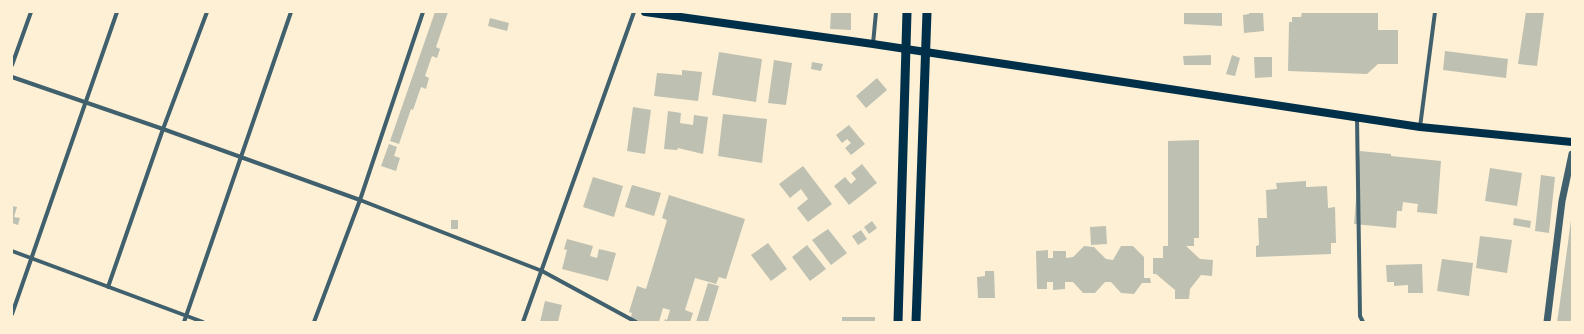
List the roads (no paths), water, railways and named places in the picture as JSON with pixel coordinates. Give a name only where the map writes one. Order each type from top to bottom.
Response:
[{"type":"main road","points":[[645,12],[665,13],[874,44],[1420,127],[1572,142]]},
{"type":"main road","points":[[898,322],[907,12]]},
{"type":"main road","points":[[916,322],[927,12]]},
{"type":"street","points":[[12,65],[31,12]]},
{"type":"street","points":[[12,314],[117,12]]},
{"type":"street","points":[[108,287],[163,129],[206,12]]},
{"type":"street","points":[[184,322],[291,12]]},
{"type":"street","points":[[314,322],[360,200],[423,12]]},
{"type":"street","points":[[523,322],[634,12]]},
{"type":"street","points":[[874,44],[876,12]]},
{"type":"street","points":[[1420,127],[1435,12]]},
{"type":"street","points":[[12,77],[163,129],[360,200],[542,271],[636,322]]},
{"type":"street","points":[[1357,118],[1360,316],[1363,322]]},
{"type":"street","points":[[1547,322],[1562,200],[1572,154]]},
{"type":"street","points":[[12,251],[203,322]]}]
